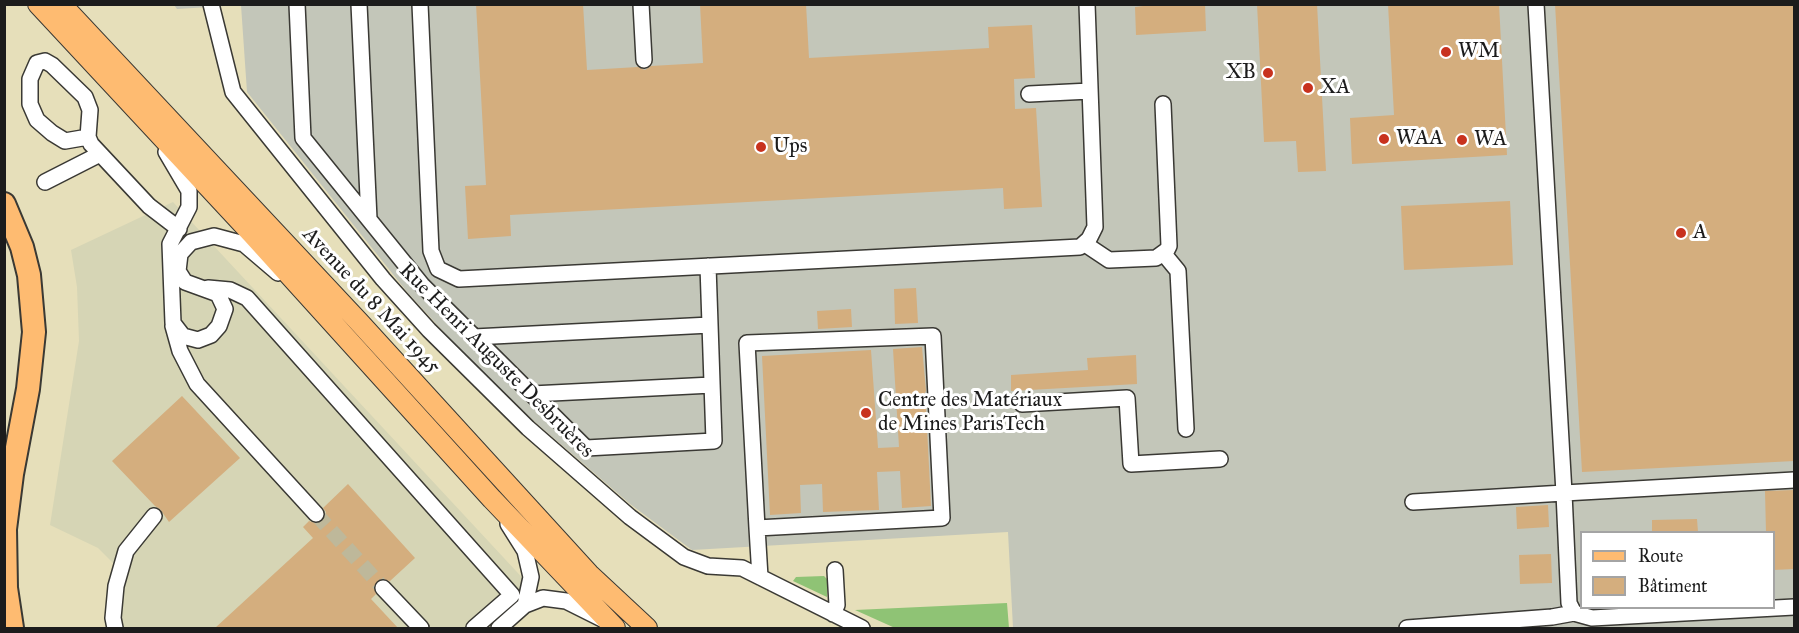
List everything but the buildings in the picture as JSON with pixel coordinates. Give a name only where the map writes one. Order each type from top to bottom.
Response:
[{"type":"highway","points":[[4,204],[25,256],[33,304],[34,332],[28,389],[12,474],[6,530],[6,588],[12,628]]},
{"type":"main road","name":"Avenue du 8 Mai 1945","points":[[38,4],[253,235],[492,498],[612,625]]},
{"type":"main road","name":"Avenue du 8 Mai 1945","points":[[61,4],[303,261],[589,574],[647,628]]},
{"type":"lane","points":[[297,4],[303,138],[422,285],[586,448],[714,441],[708,266]]},
{"type":"lane","points":[[359,4],[369,219]]},
{"type":"lane","points":[[420,4],[431,251],[438,269],[459,279],[1080,247],[1085,244],[1095,227],[1087,4]]},
{"type":"lane","points":[[641,4],[644,60]]},
{"type":"lane","points":[[1536,4],[1569,603],[1574,613]]},
{"type":"lane","name":"Rue Henri Auguste Desbruères","points":[[211,6],[233,92],[383,279],[429,330],[528,428],[639,524],[696,562],[708,566],[742,568],[862,628]]},
{"type":"lane","points":[[88,137],[65,141],[51,133],[37,120],[30,104],[30,79],[37,63],[45,61],[52,65],[85,97],[90,110],[88,137],[100,154],[149,206],[179,229]]},
{"type":"lane","points":[[1029,94],[1090,91]]},
{"type":"lane","points":[[1085,244],[1109,260],[1156,258],[1164,254],[1169,246],[1163,104]]},
{"type":"lane","points":[[136,111],[176,165],[189,191],[189,207],[170,244],[172,323],[180,351],[197,384],[316,514]]},
{"type":"lane","points":[[45,182],[100,154]]},
{"type":"lane","points":[[172,323],[183,336],[198,340],[210,336],[219,326],[225,309],[218,294],[185,282],[178,271],[180,254],[191,242],[214,237],[244,244],[302,291]]},
{"type":"lane","points":[[1164,254],[1178,271],[1186,429]]},
{"type":"lane","points":[[422,285],[438,269]]},
{"type":"lane","points":[[200,288],[230,290],[247,298],[512,594],[474,628]]},
{"type":"lane","points":[[474,337],[710,325]]},
{"type":"lane","points":[[757,528],[942,518],[933,336],[747,343],[757,528],[760,577]]},
{"type":"lane","points":[[532,394],[712,385]]},
{"type":"lane","points":[[1023,404],[1127,398],[1131,464],[1220,459]]},
{"type":"lane","points":[[1413,502],[1794,480]]},
{"type":"lane","points":[[492,498],[525,551],[531,578],[525,605]]},
{"type":"lane","points":[[115,628],[112,618],[116,586],[126,551],[154,516]]},
{"type":"lane","points":[[833,614],[837,604],[835,570]]},
{"type":"lane","points":[[383,588],[421,628]]},
{"type":"lane","points":[[499,628],[525,605],[543,598],[566,601],[612,625]]},
{"type":"lane","points":[[1775,608],[1794,607]]},
{"type":"lane","points":[[1407,628],[1552,617],[1574,613],[1592,618],[1757,609]]},
{"type":"shaded area","points":[[174,5],[241,5],[177,9]]},
{"type":"shaded area","points":[[241,5],[1794,5],[1794,628],[1013,628],[1008,532],[692,550],[630,504],[535,422],[472,363],[408,293],[247,92]]},
{"type":"shaded area","points":[[173,202],[543,600],[511,628],[108,628],[115,565],[98,548],[50,525],[79,341],[77,287],[71,250]]},
{"type":"green space","points":[[824,576],[827,579],[827,597],[793,581],[796,577]]},
{"type":"green space","points":[[1007,603],[1009,628],[895,628],[855,610]]},
{"type":"tunnel","points":[[316,514],[383,588]]},
{"type":"place","name":"WM","points":[[1446,52]]},
{"type":"place","name":"XB","points":[[1268,73]]},
{"type":"place","name":"XA","points":[[1308,88]]},
{"type":"place","name":"WAA","points":[[1384,139]]},
{"type":"place","name":"WA","points":[[1462,140]]},
{"type":"place","name":"Ups","points":[[761,147]]},
{"type":"place","name":"A","points":[[1681,233]]},
{"type":"place","name":"Centre des Matériaux de Mines ParisTech","points":[[866,413]]}]
